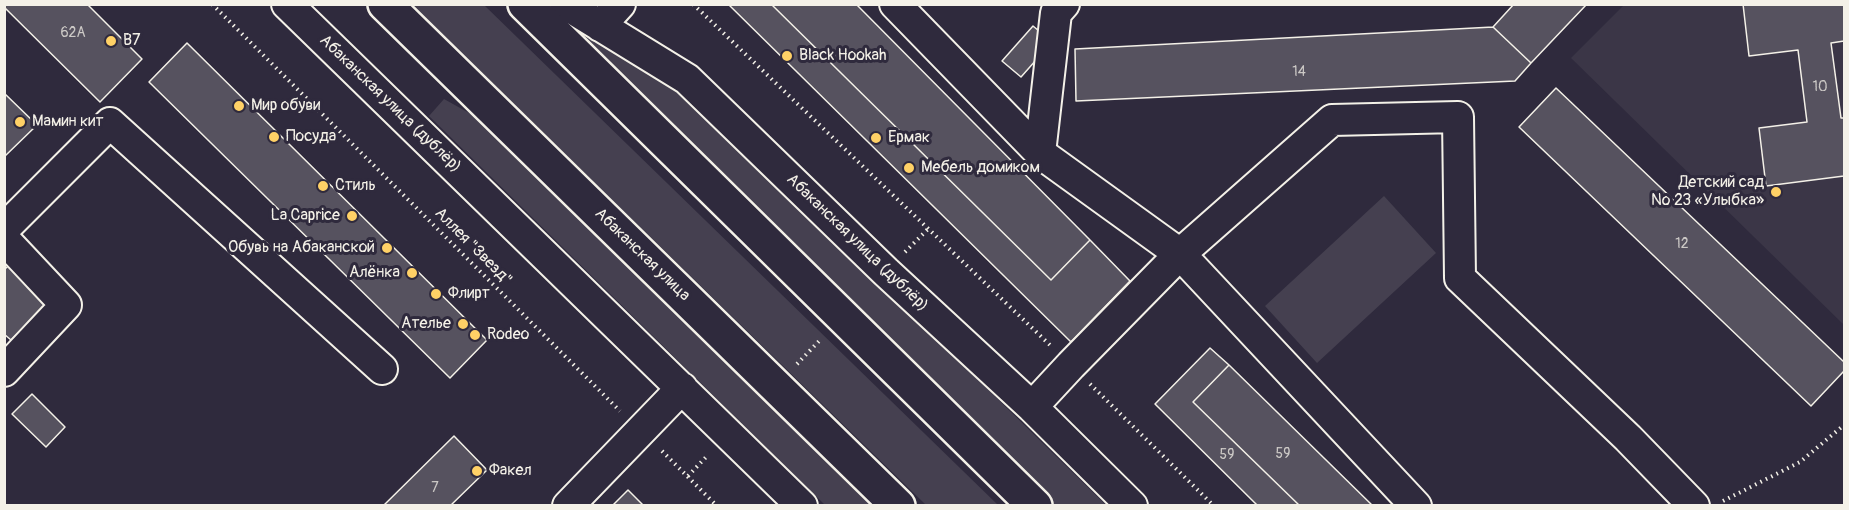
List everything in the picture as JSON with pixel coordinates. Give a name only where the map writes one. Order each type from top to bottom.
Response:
[{"type":"main road","name":"Абаканская улица","points":[[385,4],[898,506]]},
{"type":"main road","points":[[525,4],[1035,506]]},
{"type":"street","name":"Абаканская улица (дублёр)","points":[[287,4],[802,506]]},
{"type":"street","name":"Абаканская улица (дублёр)","points":[[565,4],[687,79],[886,272],[1032,407],[1132,506]]},
{"type":"street","points":[[600,26],[620,4]]},
{"type":"street","points":[[895,4],[1040,153],[1180,254],[1416,506]]},
{"type":"street","points":[[1040,153],[1056,13],[1064,4]]},
{"type":"street","points":[[1032,407],[1180,254],[1332,120],[1458,117],[1460,278],[1628,438],[1694,506]]},
{"type":"street","points":[[4,371],[66,305],[6,226],[110,123],[382,369]]},
{"type":"street","points":[[568,506],[682,388]]},
{"type":"path","name":"Аллея \"Звезд\"","points":[[212,4],[717,506]]},
{"type":"path","points":[[693,4],[1071,365],[1214,506]]},
{"type":"path","points":[[886,272],[928,228]]},
{"type":"path","points":[[775,386],[843,316]]},
{"type":"path","points":[[1715,506],[1800,462],[1845,425]]},
{"type":"path","points":[[688,476],[729,434]]},
{"type":"shaded area","points":[[412,5],[484,5],[998,505],[926,505]]},
{"type":"shaded area","name":"Детский сад № 23 «Улыбка»","points":[[1624,5],[1844,5],[1844,325],[1571,58]]},
{"type":"shaded area","points":[[550,13],[573,18],[695,103],[1106,505],[1052,505]]},
{"type":"shaded area","points":[[444,99],[496,128],[879,505],[825,505],[429,116]]},
{"type":"shaded area","points":[[1384,196],[1436,253],[1317,363],[1265,306]]},
{"type":"building","points":[[6,4],[87,4],[142,59],[100,102],[4,7]]},
{"type":"building","points":[[728,4],[771,4],[1051,280],[1090,240],[1130,281],[1071,342]]},
{"type":"building","points":[[771,4],[856,4],[1090,240],[1051,280]]},
{"type":"building","points":[[1514,4],[1587,4],[1531,63],[1493,27]]},
{"type":"building","points":[[1743,4],[1844,4],[1844,41],[1831,43],[1841,118],[1844,118],[1844,176],[1766,186],[1759,128],[1807,122],[1798,50],[1749,56]]},
{"type":"building","points":[[1033,26],[1052,42],[1021,77],[1002,61]]},
{"type":"building","points":[[1493,27],[1531,63],[1515,81],[1076,101],[1075,49]]},
{"type":"building","points":[[187,43],[487,340],[450,378],[149,82]]},
{"type":"building","points":[[1556,88],[1844,362],[1844,371],[1811,406],[1519,127]]},
{"type":"building","points":[[4,93],[37,125],[4,157]]},
{"type":"building","points":[[14,260],[52,299],[11,340],[4,334],[4,270]]},
{"type":"building","points":[[1210,348],[1229,365],[1193,402],[1300,506],[1258,506],[1155,404]]},
{"type":"building","points":[[1229,365],[1373,506],[1300,506],[1193,402]]},
{"type":"building","points":[[32,394],[65,427],[46,447],[12,414]]},
{"type":"building","points":[[454,436],[487,470],[450,506],[383,506]]},
{"type":"building","points":[[628,490],[644,506],[612,506]]},
{"type":"place","name":"В7","points":[[111,41]]},
{"type":"place","name":"Black Hookah","points":[[787,56]]},
{"type":"place","name":"Мир обуви","points":[[239,106]]},
{"type":"place","name":"Мамин кит","points":[[20,122]]},
{"type":"place","name":"Посуда","points":[[274,137]]},
{"type":"place","name":"Ермак","points":[[876,138]]},
{"type":"place","name":"Мебель домиком","points":[[909,168]]},
{"type":"place","name":"Стиль","points":[[323,186]]},
{"type":"place","name":"Детский сад № 23 «Улыбка»","points":[[1776,192]]},
{"type":"place","name":"La Caprice","points":[[352,216]]},
{"type":"place","name":"Обувь на Абаканской","points":[[387,248]]},
{"type":"place","name":"Алёнка","points":[[412,273]]},
{"type":"place","name":"Флирт","points":[[436,294]]},
{"type":"place","name":"Ателье","points":[[463,324]]},
{"type":"place","name":"Rodeo","points":[[475,335]]},
{"type":"place","name":"Факел","points":[[477,471]]}]
